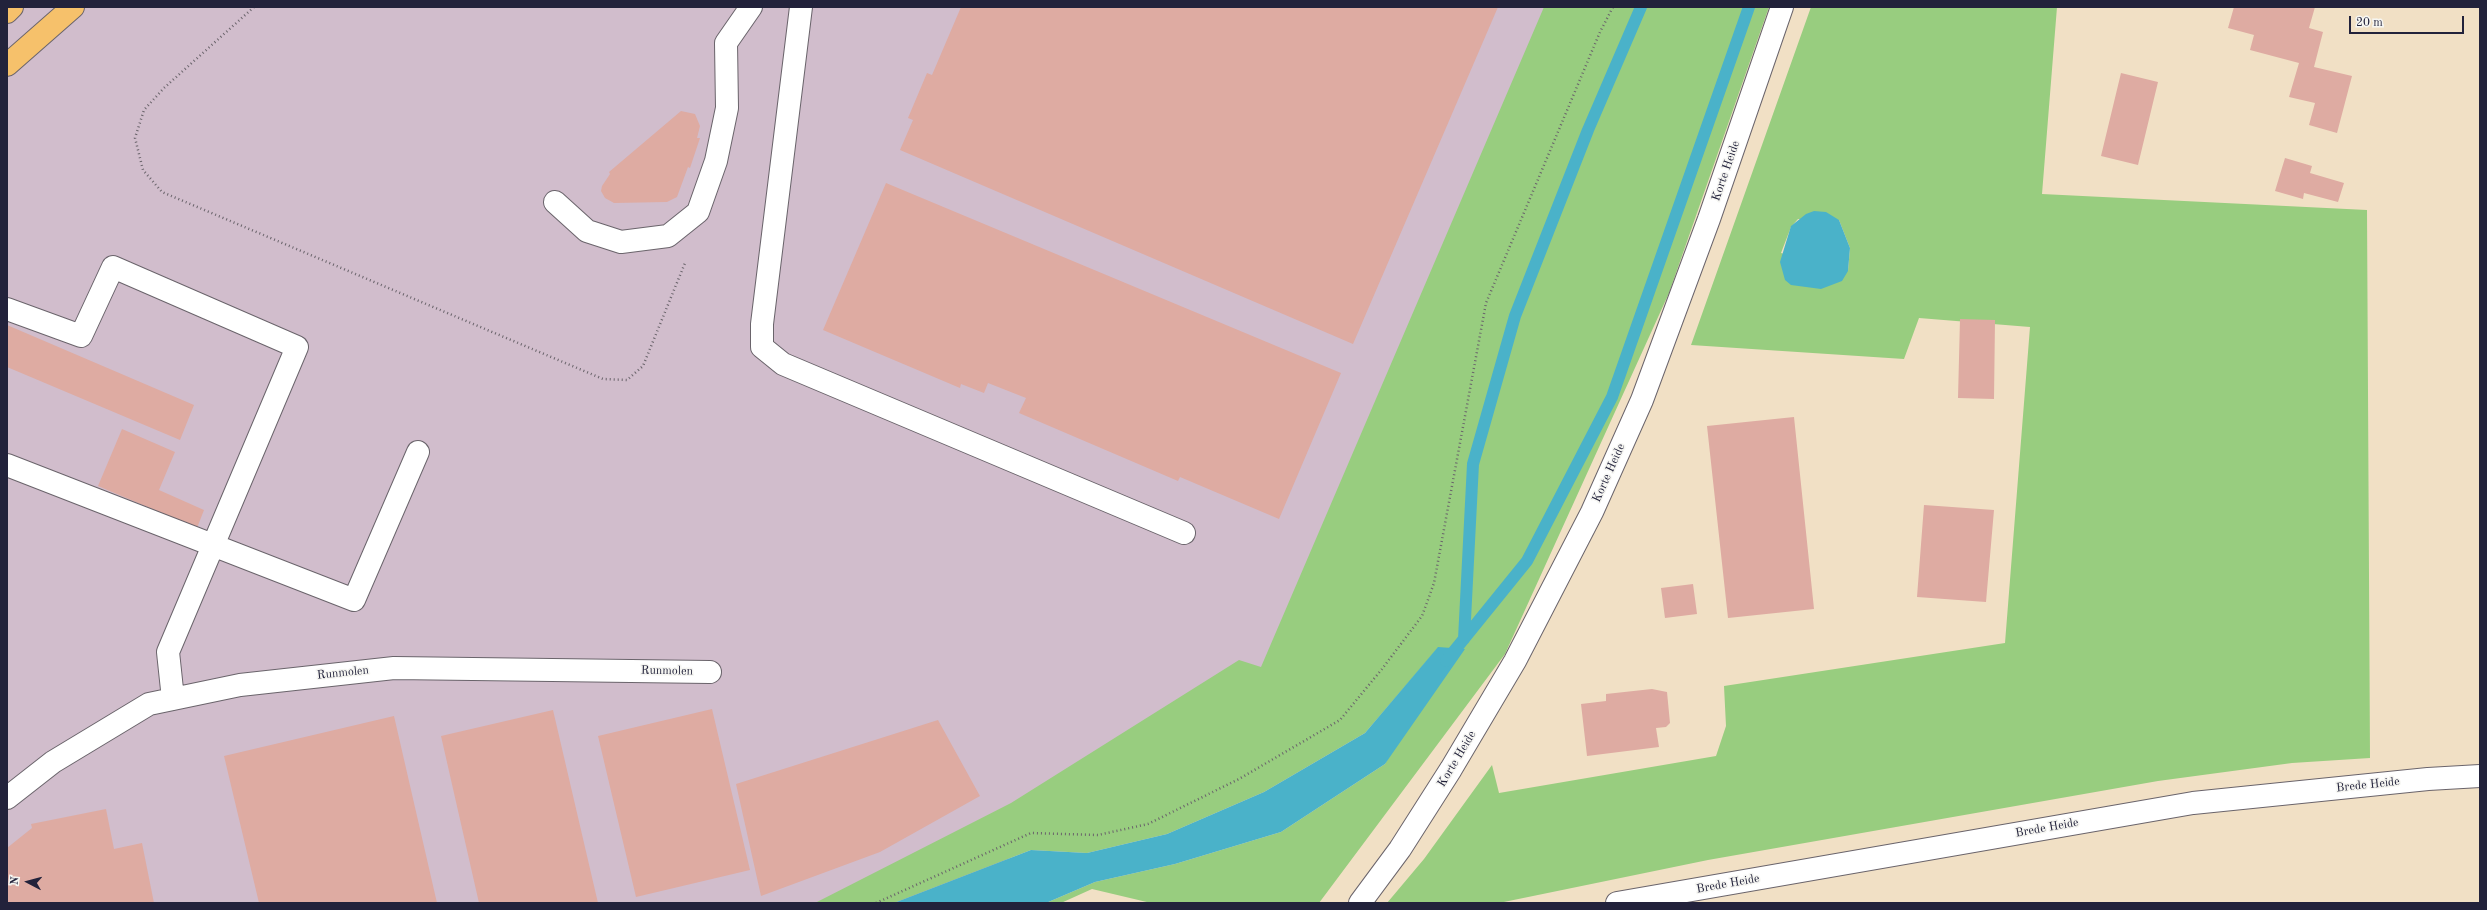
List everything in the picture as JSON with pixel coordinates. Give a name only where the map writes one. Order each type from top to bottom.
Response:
[{"type":"main road","points":[[7,12],[12,7]]},
{"type":"main road","points":[[7,65],[73,7]]},
{"type":"street","points":[[555,202],[588,231],[620,242],[668,236],[698,212],[716,160],[727,108],[726,42],[751,7]]},
{"type":"street","points":[[801,7],[762,324],[762,347],[783,364],[1184,533]]},
{"type":"street","name":"Korte Heide","points":[[1360,903],[1400,849],[1451,770],[1515,661],[1592,512],[1642,400],[1709,219],[1782,7]]},
{"type":"street","points":[[7,310],[81,336],[112,267],[297,347],[168,652],[173,699]]},
{"type":"street","points":[[7,465],[354,600],[418,452]]},
{"type":"street","name":"Runmolen","points":[[7,798],[53,762],[149,704],[240,685],[394,668],[710,672]]},
{"type":"street","name":"Brede Heide","points":[[1616,903],[2193,803],[2428,779],[2480,776]]},
{"type":"path","points":[[254,7],[164,88],[144,110],[134,138],[143,170],[162,192],[603,380],[627,380],[643,366],[685,263],[678,249],[668,236]]},
{"type":"path","points":[[876,903],[1032,833],[1098,835],[1148,824],[1239,779],[1340,720],[1382,669],[1422,616],[1434,584],[1486,303],[1600,32],[1613,7]]},
{"type":"shaded area","points":[[7,7],[1571,7],[1286,671],[943,903],[7,903]]},
{"type":"green space","points":[[1544,7],[1769,7],[1669,293],[1505,654],[1319,903],[1151,903],[1092,889],[1061,903],[1046,903],[1095,882],[1175,864],[1281,832],[1385,764],[1438,648],[1365,733],[1264,792],[1167,834],[1087,853],[1031,850],[894,903],[815,903],[1011,803],[1239,660],[1261,667]]},
{"type":"green space","points":[[1811,7],[2057,7],[2042,194],[2367,210],[2370,758],[2292,763],[2158,781],[1708,860],[1499,903],[1387,903],[1424,859],[1492,765],[1499,793],[1716,756],[1726,726],[1724,686],[2005,643],[2030,327],[1919,318],[1904,359],[1691,345]],"holes":[[[1798,219],[1839,220],[1850,248],[1848,271],[1781,253],[1791,227]]]},
{"type":"water","points":[[1814,211],[1826,212],[1839,220],[1850,248],[1848,271],[1842,281],[1821,289],[1791,285],[1785,280],[1780,262],[1791,226],[1806,214]]},
{"type":"water","points":[[1438,647],[1465,649],[1385,764],[1281,832],[1175,864],[1095,882],[1046,903],[894,903],[1031,850],[1087,853],[1167,834],[1264,792],[1365,733]]},
{"type":"building","points":[[961,7],[1498,7],[1353,344],[900,150],[913,120],[908,118],[927,73],[932,75]]},
{"type":"building","points":[[2234,7],[2315,7],[2309,28],[2323,32],[2314,67],[2352,76],[2337,133],[2309,125],[2315,103],[2289,97],[2299,63],[2250,50],[2254,35],[2228,28]]},
{"type":"building","points":[[2121,73],[2158,82],[2138,165],[2101,156]]},
{"type":"building","points":[[681,111],[695,114],[700,126],[697,138],[700,138],[690,168],[688,167],[677,197],[667,202],[614,203],[605,198],[601,191],[602,186],[610,174],[609,172]]},
{"type":"building","points":[[2285,158],[2312,166],[2310,173],[2344,183],[2338,202],[2304,193],[2303,199],[2275,191]]},
{"type":"building","points":[[886,183],[1341,373],[1279,519],[1180,477],[1178,481],[1019,413],[1026,398],[988,383],[984,393],[961,384],[960,388],[823,330]]},
{"type":"building","points":[[1960,319],[1995,320],[1994,399],[1958,398]]},
{"type":"building","points":[[7,325],[194,405],[180,440],[7,367]]},
{"type":"building","points":[[1794,417],[1814,609],[1728,618],[1707,426]]},
{"type":"building","points":[[122,429],[175,452],[159,490],[204,510],[197,528],[98,486]]},
{"type":"building","points":[[1924,505],[1994,510],[1986,602],[1917,597]]},
{"type":"building","points":[[1693,584],[1697,614],[1665,618],[1661,588]]},
{"type":"building","points":[[1652,689],[1667,692],[1670,723],[1666,727],[1656,728],[1659,747],[1587,756],[1581,704],[1606,701],[1606,694]]},
{"type":"building","points":[[712,709],[750,870],[636,897],[598,736]]},
{"type":"building","points":[[553,710],[598,903],[479,903],[441,736]]},
{"type":"building","points":[[394,716],[437,903],[259,903],[224,756]]},
{"type":"building","points":[[938,720],[980,796],[880,852],[761,896],[736,784]]},
{"type":"building","points":[[106,809],[114,849],[142,843],[154,903],[7,903],[7,848],[32,828],[31,824]]},
{"type":"waterway","points":[[1464,639],[1473,464],[1515,316],[1588,130],[1641,7]]},
{"type":"waterway","points":[[1446,661],[1527,561],[1612,397],[1749,7]]}]
